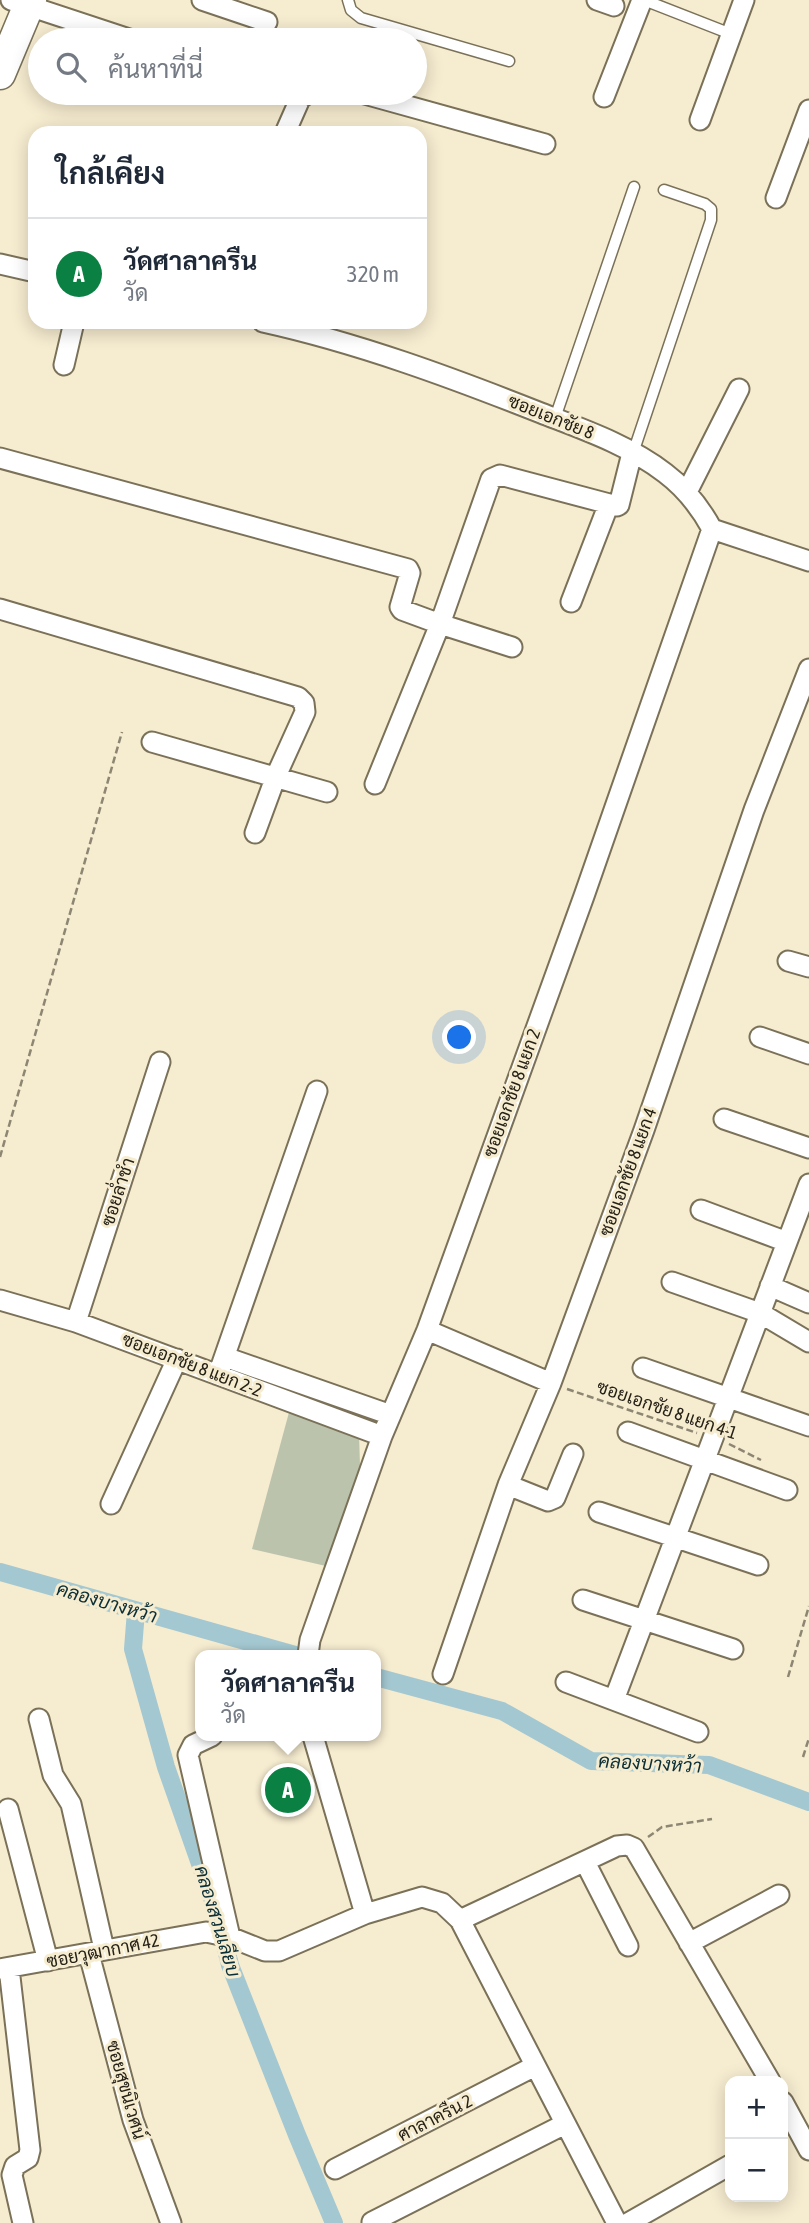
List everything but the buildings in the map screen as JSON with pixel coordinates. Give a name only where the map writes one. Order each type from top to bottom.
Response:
[{"type":"main road","points":[[0,74],[23,1]]},
{"type":"street","points":[[202,0],[267,22]]},
{"type":"street","points":[[604,97],[643,0]]},
{"type":"street","points":[[700,120],[744,0]]},
{"type":"street","points":[[23,1],[93,28]]},
{"type":"street","points":[[288,126],[297,105]]},
{"type":"street","points":[[404,105],[545,144]]},
{"type":"street","points":[[776,198],[809,110]]},
{"type":"street","points":[[0,264],[28,270]]},
{"type":"street","points":[[64,365],[72,329]]},
{"type":"street","name":"ซอยเอกชัย 8","points":[[287,329],[437,372],[593,433],[664,471],[702,509],[712,529]]},
{"type":"street","points":[[687,492],[739,389]]},
{"type":"street","points":[[375,783],[440,624],[491,479],[500,475],[608,506],[619,505],[632,453]]},
{"type":"street","points":[[0,458],[406,568],[410,573],[400,603],[402,610],[512,647]]},
{"type":"street","points":[[571,602],[608,506]]},
{"type":"street","points":[[712,529],[809,561]]},
{"type":"street","name":"ซอยเอกชัย 8 แยก 2","points":[[309,1648],[382,1436],[427,1330],[584,896],[712,529]]},
{"type":"street","points":[[0,609],[298,697],[304,703],[305,712],[276,776],[255,833]]},
{"type":"street","name":"ซอยเอกชัย 8 แยก 4","points":[[443,1674],[508,1485],[551,1383],[644,1130],[754,810],[809,669]]},
{"type":"street","points":[[152,742],[327,792]]},
{"type":"street","points":[[788,961],[809,967]]},
{"type":"street","points":[[760,1037],[809,1054]]},
{"type":"street","name":"ซอยล่ำชำ","points":[[76,1322],[160,1062]]},
{"type":"street","points":[[317,1091],[221,1366],[391,1415]]},
{"type":"street","points":[[724,1119],[809,1148]]},
{"type":"street","points":[[614,1700],[787,1242],[804,1210],[809,1184]]},
{"type":"street","points":[[701,1210],[787,1242]]},
{"type":"street","points":[[673,1282],[760,1313],[809,1342]]},
{"type":"street","points":[[770,1286],[809,1303]]},
{"type":"street","name":"ซอยเอกชัย 8 แยก 2-2","points":[[0,1300],[76,1322],[177,1359],[221,1366],[382,1436]]},
{"type":"street","points":[[427,1330],[551,1383]]},
{"type":"street","points":[[111,1504],[177,1359]]},
{"type":"street","points":[[643,1368],[809,1426]]},
{"type":"street","points":[[628,1432],[787,1490]]},
{"type":"street","points":[[508,1485],[548,1501],[555,1498],[572,1454]]},
{"type":"street","points":[[599,1512],[758,1565]]},
{"type":"street","points":[[583,1601],[733,1649]]},
{"type":"street","points":[[566,1682],[698,1732]]},
{"type":"street","name":"ซอยสุขนิเวศน์","points":[[39,1719],[53,1775],[71,1804],[96,1951],[133,2120],[171,2223]]},
{"type":"street","points":[[201,1741],[193,1745],[188,1755],[228,1936],[265,1951],[279,1951],[365,1914],[422,1897],[442,1903],[460,1920],[617,2223]]},
{"type":"street","points":[[314,1741],[365,1914]]},
{"type":"street","points":[[8,1809],[48,1961]]},
{"type":"street","points":[[460,1920],[617,1846],[627,1845],[634,1848],[768,2076]]},
{"type":"street","points":[[585,1862],[628,1946]]},
{"type":"street","points":[[690,1943],[779,1895]]},
{"type":"street","name":"ซอยวุฒากาศ 42","points":[[5,1969],[206,1932],[228,1936]]},
{"type":"street","points":[[5,1969],[30,2150],[28,2158],[15,2166],[12,2175],[23,2223]]},
{"type":"street","name":"ศาลาครืน 2","points":[[335,2169],[535,2066]]},
{"type":"street","points":[[788,2112],[809,2150]]},
{"type":"street","points":[[372,2222],[565,2124]]},
{"type":"street","points":[[628,2223],[725,2168]]},
{"type":"lane","points":[[348,0],[351,10],[361,18],[395,28]]},
{"type":"lane","points":[[643,0],[732,34]]},
{"type":"lane","points":[[427,37],[509,61]]},
{"type":"lane","points":[[555,418],[634,187]]},
{"type":"lane","points":[[632,453],[711,220],[711,209],[705,204],[664,190]]},
{"type":"path","points":[[0,1157],[122,732]]},
{"type":"path","name":"ซอยเอกชัย 8 แยก 4-1","points":[[551,1383],[733,1445],[770,1465]]},
{"type":"path","points":[[788,1677],[809,1606]]},
{"type":"path","points":[[803,1757],[809,1738]]},
{"type":"path","points":[[634,1848],[662,1827],[712,1819]]},
{"type":"green space","points":[[291,1405],[359,1434],[360,1466],[326,1566],[252,1549]]},
{"type":"waterway","name":"คลองบางหว้า","points":[[0,1572],[277,1650]]},
{"type":"waterway","name":"คลองสวนเลียบ","points":[[136,1611],[133,1649],[166,1767],[217,1912],[230,1965],[334,2223]]},
{"type":"waterway","name":"คลองบางหว้า","points":[[381,1678],[502,1711],[591,1761],[709,1765],[809,1802]]},
{"type":"place","name":"วัดศาลาครืน","points":[[288,1790]]}]
